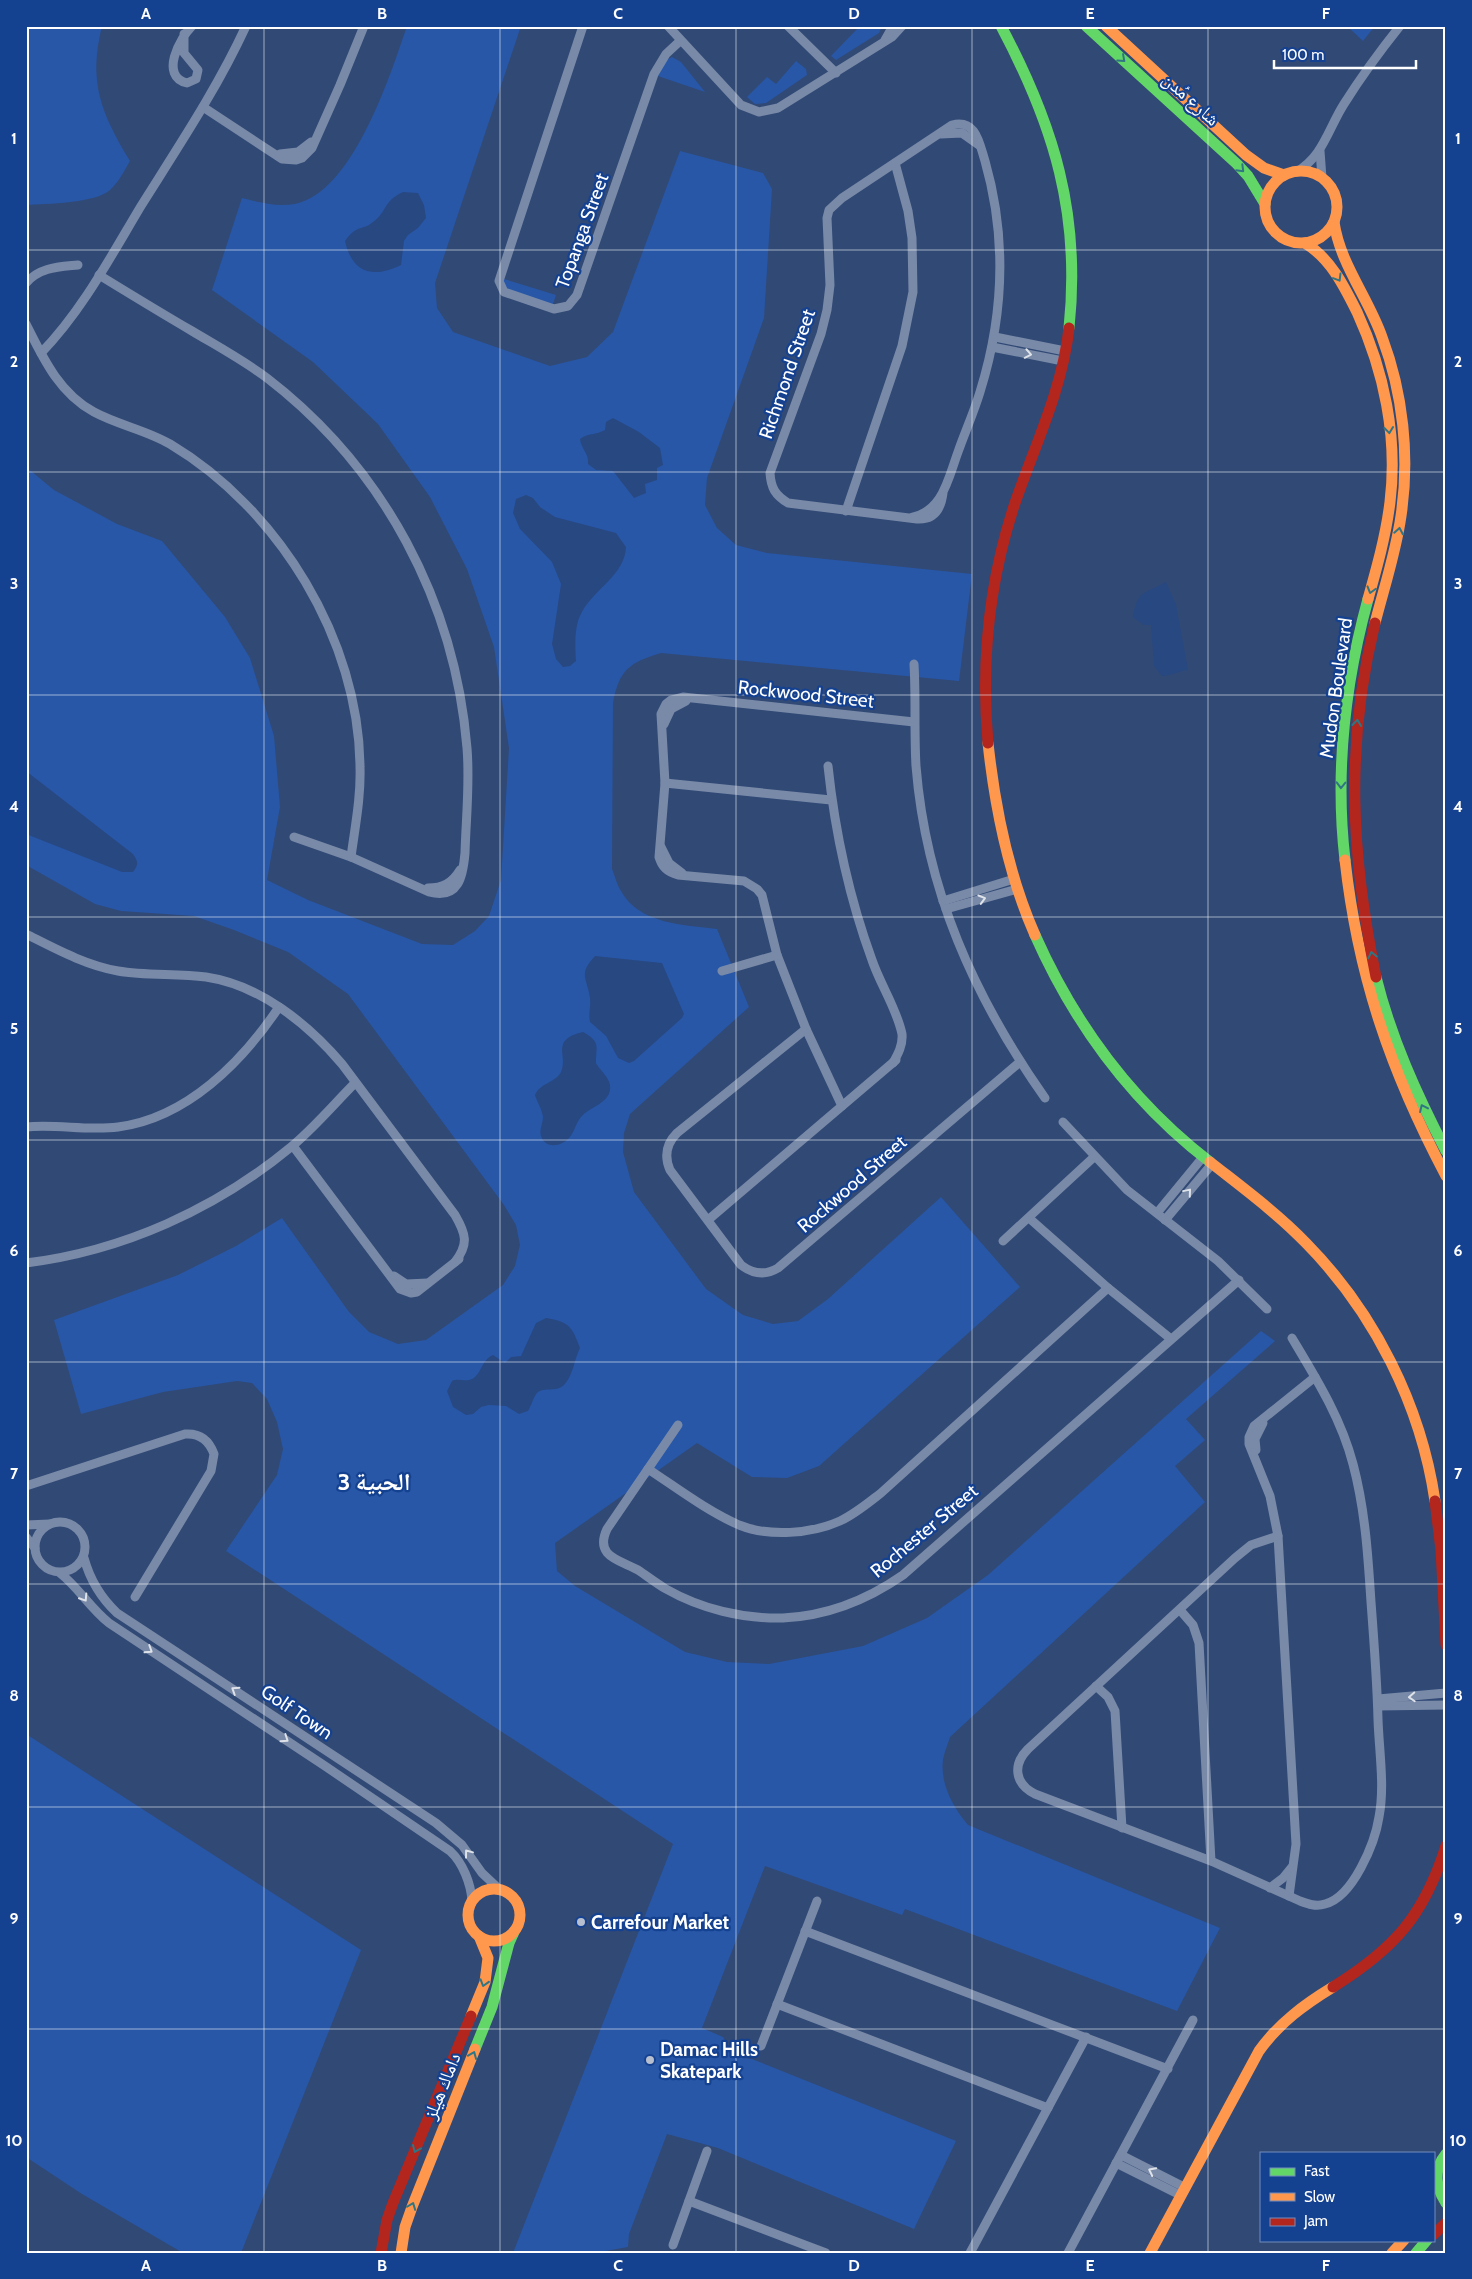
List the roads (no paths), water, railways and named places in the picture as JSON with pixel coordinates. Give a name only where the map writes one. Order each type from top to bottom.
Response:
[{"type":"street","points":[[184,34],[184,53],[198,70],[196,79],[187,83],[178,79],[174,65],[177,46],[184,34],[192,26]]},
{"type":"street","points":[[41,353],[65,326],[99,275],[219,81],[246,26]]},
{"type":"street","points":[[203,107],[282,159],[296,160],[308,153],[340,85],[364,26]]},
{"type":"street","name":"Topanga Street","points":[[582,26],[498,281],[504,292],[554,310],[568,306],[577,294],[654,74],[666,54],[680,41]]},
{"type":"street","points":[[668,26],[741,105],[759,112],[778,108],[836,73],[898,32],[902,26]]},
{"type":"street","points":[[788,26],[836,73]]},
{"type":"street","points":[[885,40],[893,26]]},
{"type":"street","points":[[1001,26],[1019,57],[1046,118],[1060,164],[1072,239],[1073,278],[1071,316],[1057,390],[1022,482],[1005,540],[992,598],[987,636],[986,716],[991,778],[1000,825],[1016,884],[1041,950],[1059,986],[1102,1055],[1150,1111],[1207,1161],[1284,1221],[1314,1250],[1365,1317],[1386,1354],[1404,1392],[1429,1470],[1438,1519],[1446,1645]]},
{"type":"street","name":"شارع مُدن","points":[[1086,26],[1237,164],[1248,176],[1265,204]]},
{"type":"street","name":"شارع مُدن","points":[[1106,26],[1246,154],[1264,168],[1290,173]]},
{"type":"street","points":[[1290,173],[1309,172],[1322,178],[1331,187],[1336,198],[1337,210],[1334,222],[1327,232],[1317,239],[1305,243],[1288,241],[1279,236],[1272,228],[1266,217],[1265,204],[1268,192],[1275,182],[1290,173],[1309,163],[1320,151],[1342,106],[1369,65],[1400,26]]},
{"type":"street","name":"Richmond Street","points":[[965,124],[976,132],[991,184],[999,231],[1001,260],[1000,299],[995,337],[980,392],[943,493],[931,509],[921,515],[910,518],[788,503],[777,496],[771,485],[770,473],[821,334],[827,310],[830,285],[827,218],[829,210],[835,203],[952,125],[965,124]]},
{"type":"street","points":[[1320,151],[1322,178]]},
{"type":"street","points":[[846,511],[902,346],[913,292],[912,238],[908,211],[895,163]]},
{"type":"street","name":"Mudon Boulevard","points":[[1334,222],[1338,248],[1375,319],[1389,359],[1401,416],[1405,465],[1400,526],[1370,644],[1357,718],[1354,791],[1361,892],[1376,973],[1392,1032],[1416,1092],[1446,1151]]},
{"type":"street","name":"Mudon Boulevard","points":[[1305,243],[1325,258],[1354,307],[1372,351],[1386,403],[1392,465],[1391,496],[1385,534],[1359,634],[1349,689],[1342,762],[1343,844],[1353,928],[1373,1011],[1403,1091],[1446,1176]]},
{"type":"street","points":[[26,283],[32,276],[43,270],[78,265]]},
{"type":"street","points":[[99,275],[265,377],[296,401],[325,429],[352,458],[376,490],[397,524],[433,595],[446,632],[456,672],[467,750],[468,790],[464,864],[455,877],[445,885],[422,888],[351,857],[294,837]]},
{"type":"street","points":[[26,324],[61,386],[77,401],[95,413],[145,431],[170,444],[231,490],[264,523],[292,561],[316,601],[335,644],[349,689],[357,729],[360,766],[359,804],[351,857]]},
{"type":"street","points":[[995,337],[1064,356]]},
{"type":"street","points":[[992,347],[1064,356]]},
{"type":"street","points":[[914,664],[916,767],[931,857],[945,905],[978,989],[1020,1062],[1045,1098]]},
{"type":"street","name":"Rockwood Street","points":[[842,1106],[806,1029],[777,954],[765,903],[757,889],[744,881],[671,873],[661,864],[659,857],[665,783],[661,714],[666,704],[677,698],[914,722]]},
{"type":"street","points":[[708,1220],[893,1063],[905,1051],[907,1045],[906,1031],[896,1017],[872,961],[853,903],[838,844],[828,766]]},
{"type":"street","points":[[665,783],[831,800]]},
{"type":"street","points":[[945,905],[1016,884]]},
{"type":"street","points":[[26,934],[90,964],[119,971],[208,978],[233,984],[279,1007],[311,1031],[327,1047],[456,1215],[466,1224],[471,1238],[467,1252],[430,1283],[406,1284],[397,1280],[387,1270],[292,1146]]},
{"type":"street","points":[[722,971],[777,954]]},
{"type":"street","points":[[26,1127],[117,1127],[163,1114],[183,1103],[232,1065],[264,1030],[279,1007]]},
{"type":"street","name":"Rockwood Street","points":[[806,1029],[684,1127],[670,1142],[666,1158],[670,1170],[746,1268],[758,1273],[773,1271],[1020,1062]]},
{"type":"street","points":[[26,1263],[87,1251],[160,1227],[230,1192],[292,1146],[355,1083]]},
{"type":"street","points":[[1063,1122],[1127,1190],[1218,1261],[1267,1309]]},
{"type":"street","points":[[1002,1241],[1094,1157]]},
{"type":"street","points":[[1156,1213],[1207,1161]]},
{"type":"street","points":[[1165,1220],[1207,1161]]},
{"type":"street","points":[[1029,1218],[1108,1288],[1172,1339]]},
{"type":"street","name":"Rochester Street","points":[[678,1425],[605,1534],[604,1544],[611,1558],[636,1569],[681,1596],[722,1611],[751,1616],[783,1618],[830,1610],[876,1592],[903,1575],[1239,1280]]},
{"type":"street","points":[[648,1469],[716,1513],[740,1525],[765,1531],[790,1532],[815,1529],[839,1521],[861,1509],[881,1493],[1108,1288]]},
{"type":"street","points":[[1278,1536],[1251,1545],[1242,1551],[1021,1756],[1017,1764],[1017,1774],[1020,1783],[1026,1790],[1211,1861],[1312,1905],[1325,1904],[1337,1898],[1359,1871],[1369,1854],[1380,1815],[1378,1702],[1368,1549],[1360,1491],[1342,1432],[1315,1377],[1292,1338]]},
{"type":"street","points":[[1289,1896],[1296,1844],[1278,1536],[1270,1496],[1256,1457],[1249,1444],[1250,1431],[1254,1426],[1315,1377]]},
{"type":"street","points":[[26,1486],[185,1434],[196,1435],[206,1440],[214,1454],[211,1470],[135,1597]]},
{"type":"street","points":[[26,1525],[63,1522],[72,1525],[80,1530],[84,1539],[86,1548],[84,1558],[70,1571],[53,1572],[40,1563],[35,1548],[26,1537]]},
{"type":"street","points":[[35,1548],[37,1538],[43,1529],[53,1523]]},
{"type":"street","name":"Golf Town","points":[[84,1558],[96,1589],[117,1613],[436,1823],[462,1845],[482,1873],[499,1890]]},
{"type":"street","name":"Golf Town","points":[[60,1573],[79,1590],[96,1612],[108,1623],[306,1753],[450,1851],[464,1872],[471,1890],[472,1901]]},
{"type":"street","points":[[1180,1610],[1193,1626],[1199,1642],[1211,1861]]},
{"type":"street","points":[[1096,1686],[1108,1697],[1115,1711],[1122,1828]]},
{"type":"street","points":[[1378,1702],[1446,1693]]},
{"type":"street","points":[[1378,1702],[1446,1705]]},
{"type":"street","points":[[1150,2253],[1258,2053],[1286,2021],[1313,1999],[1361,1970],[1390,1947],[1410,1924],[1427,1897],[1440,1867],[1446,1846]]},
{"type":"street","points":[[1270,1888],[1283,1878],[1294,1865]]},
{"type":"street","points":[[499,1890],[509,1894],[519,1906],[520,1920],[514,1932],[507,1938],[488,1941],[479,1936],[470,1926],[468,1913],[472,1901],[484,1891],[499,1890]]},
{"type":"street","points":[[761,2046],[817,1902]]},
{"type":"street","points":[[805,1931],[1168,2068]]},
{"type":"street","name":"داماك هيلز","points":[[401,2253],[405,2227],[412,2207],[492,2007],[509,1943],[514,1932]]},
{"type":"street","name":"داماك هيلز","points":[[381,2253],[387,2220],[393,2203],[485,1982],[488,1958],[479,1936]]},
{"type":"street","points":[[777,2004],[1048,2108]]},
{"type":"street","points":[[1068,2253],[1193,2020]]},
{"type":"street","points":[[970,2253],[1086,2037]]},
{"type":"street","points":[[672,2244],[707,2150]]},
{"type":"street","points":[[1121,2154],[1182,2191]]},
{"type":"street","points":[[1434,2197],[1437,2168],[1446,2154]]},
{"type":"street","points":[[1116,2163],[1182,2191]]},
{"type":"street","points":[[1436,2187],[1446,2203]]},
{"type":"street","points":[[688,2200],[826,2253]]},
{"type":"street","points":[[1434,2233],[1446,2224]]},
{"type":"street","points":[[1392,2253],[1402,2242]]},
{"type":"street","points":[[1416,2253],[1425,2242]]},
{"type":"place","name":"Carrefour Market","points":[[581,1922]]},
{"type":"place","name":"Damac Hills Skatepark","points":[[650,2060]]},
{"type":"district","name":"الحبية 3","points":[[374,1481]]}]
